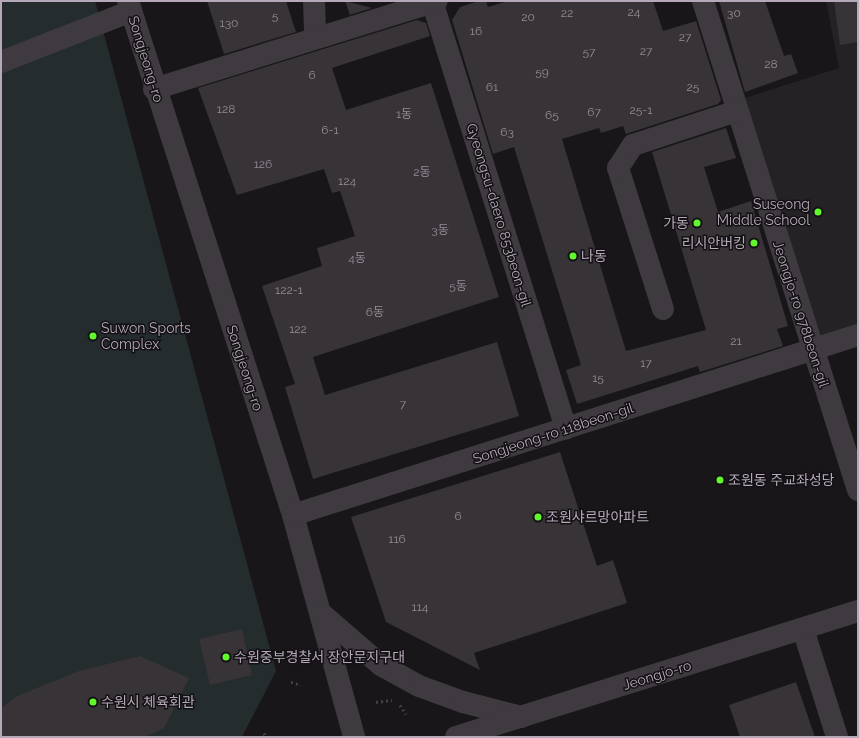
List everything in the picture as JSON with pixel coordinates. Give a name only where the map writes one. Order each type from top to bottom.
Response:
[{"type":"street","points":[[314,1],[316,38]]},
{"type":"street","name":"Jeongjo-ro 978beon-gil","points":[[703,1],[812,350],[858,490]]},
{"type":"street","points":[[154,88],[434,2]]},
{"type":"street","name":"Gyeongsu-daero 853beon-gil","points":[[434,2],[566,429]]},
{"type":"street","points":[[1,62],[129,6]]},
{"type":"street","name":"Songjeong-ro","points":[[129,6],[154,88],[293,515],[323,616],[354,737]]},
{"type":"street","points":[[663,308],[618,168],[633,145],[737,111]]},
{"type":"street","name":"Songjeong-ro 118beon-gil","points":[[293,515],[858,335]]},
{"type":"street","name":"Jeongjo-ro","points":[[456,737],[858,612]]},
{"type":"street","points":[[323,616],[381,665],[419,686],[463,702],[521,717]]},
{"type":"street","points":[[803,629],[837,737]]},
{"type":"path","points":[[291,682],[301,685]]},
{"type":"path","points":[[376,702],[397,699]]},
{"type":"path","points":[[264,733],[266,737]]},
{"type":"shaded area","name":"Suwon Sports Complex","points":[[1,1],[95,1],[276,671],[242,737],[1,737]]},
{"type":"shaded area","name":"Suseong Middle School","points":[[826,1],[858,1],[858,325],[819,340],[742,99],[839,68]]},
{"type":"building","points":[[207,1],[286,1],[296,32],[224,54]]},
{"type":"building","points":[[345,1],[372,8],[350,15]]},
{"type":"building","points":[[479,1],[486,1],[488,7],[508,1],[653,1],[663,31],[696,21],[721,100],[718,104],[626,134],[623,126],[601,133],[599,128],[562,139],[626,351],[706,330],[652,152],[726,128],[736,158],[704,167],[718,212],[751,201],[788,326],[777,329],[783,346],[700,372],[698,366],[577,404],[566,370],[581,365],[514,147],[493,154],[452,20],[460,7]]},
{"type":"building","points":[[719,1],[765,1],[784,56],[791,54],[798,73],[745,92]]},
{"type":"building","points":[[834,1],[858,1],[858,42],[840,45]]},
{"type":"building","points":[[417,20],[426,23],[430,36],[332,68],[346,110],[431,83],[499,297],[313,357],[325,395],[497,342],[519,416],[313,479],[285,387],[295,384],[262,286],[322,266],[317,248],[355,236],[340,191],[332,193],[324,169],[237,195],[198,88]]},
{"type":"building","points":[[560,452],[597,566],[613,560],[627,603],[474,653],[480,670],[386,622],[351,517]]},
{"type":"building","name":"수원중부경찰서 장안문지구대","points":[[242,629],[252,675],[210,685],[199,639]]},
{"type":"building","name":"수원시 체육회관","points":[[140,656],[189,678],[164,728],[145,737],[1,737],[1,708],[17,696],[79,671]]},
{"type":"building","points":[[796,682],[815,737],[740,737],[729,705]]},
{"type":"place","name":"Suseong Middle School","points":[[818,212]]},
{"type":"place","name":"가동","points":[[697,223]]},
{"type":"place","name":"리시안버킹","points":[[754,243]]},
{"type":"place","name":"나동","points":[[573,256]]},
{"type":"place","name":"Suwon Sports Complex","points":[[93,336]]},
{"type":"place","name":"조원동 주교좌성당","points":[[720,480]]},
{"type":"place","name":"조원샤르망아파트","points":[[538,517]]},
{"type":"place","name":"수원중부경찰서 장안문지구대","points":[[226,657]]},
{"type":"place","name":"수원시 체육회관","points":[[93,702]]}]
